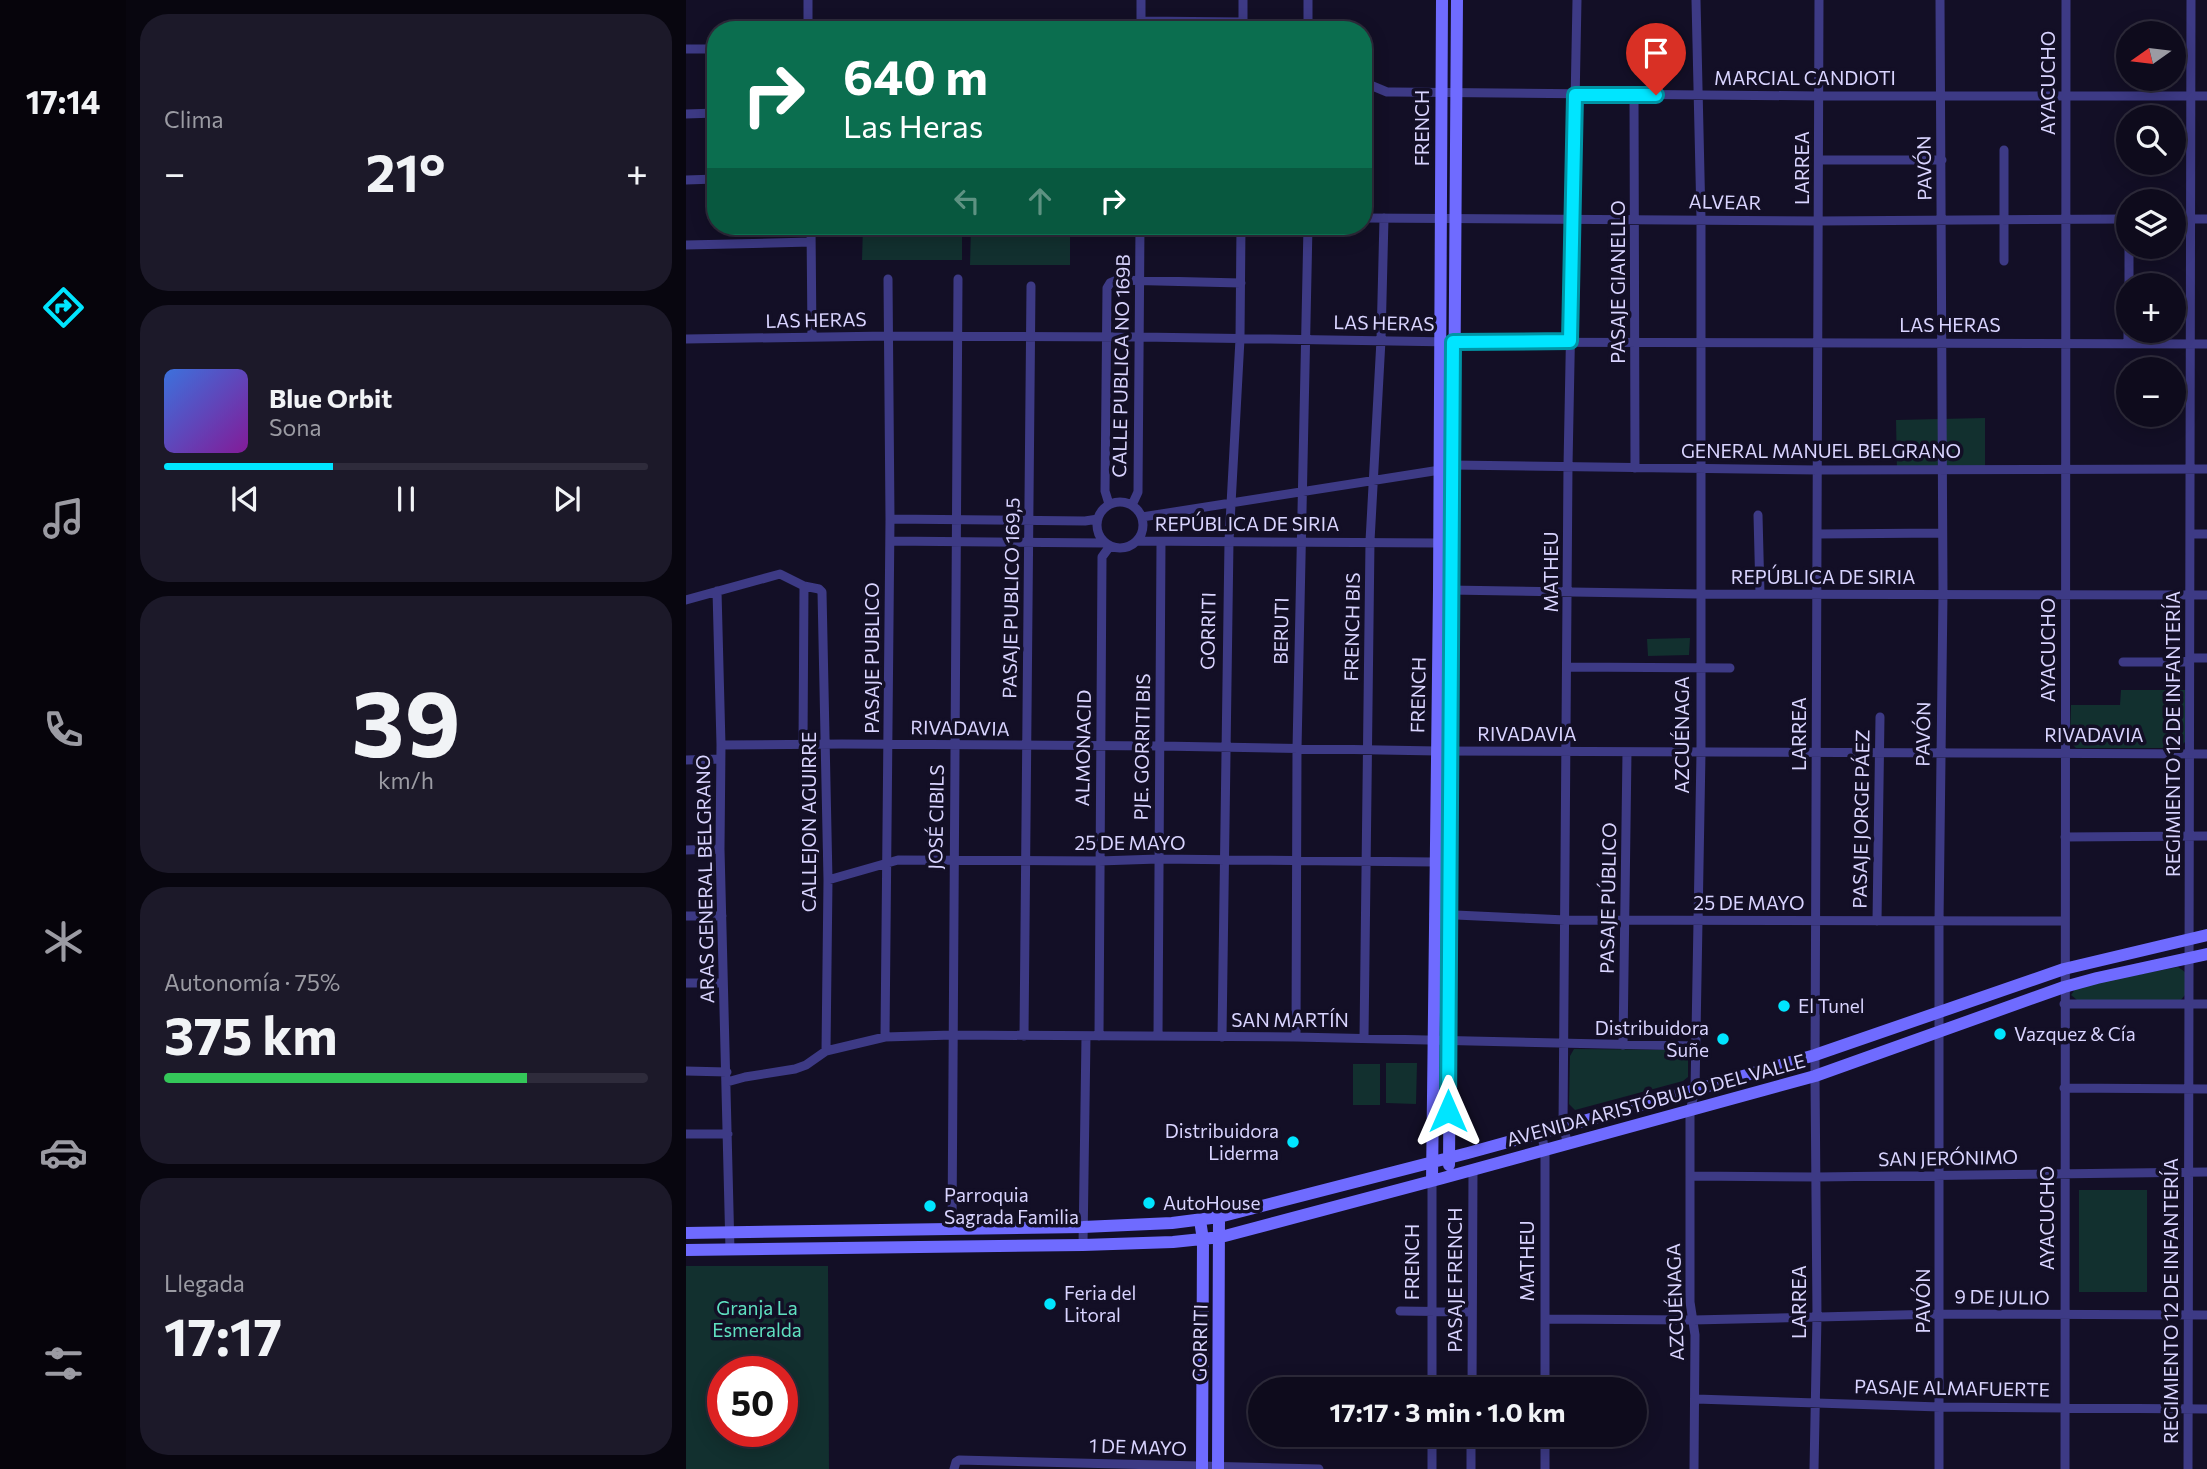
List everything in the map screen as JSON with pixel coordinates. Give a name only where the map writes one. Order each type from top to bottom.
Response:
[{"type":"main road","name":"FRENCH","points":[[1442,0],[1442,92],[1448,217]]},
{"type":"main road","name":"FRENCH","points":[[1451,1176],[1447,1158],[1449,915],[1444,751],[1448,217],[1456,91],[1457,0]]},
{"type":"main road","name":"FRENCH","points":[[1445,590],[1439,542],[1446,467]]},
{"type":"main road","name":"FRENCH","points":[[1432,1181],[1435,862],[1444,751]]},
{"type":"main road","name":"AVENIDA ARISTÓBULO DEL VALLE","points":[[686,1233],[1083,1227],[1219,1217],[1695,1090],[1815,1055],[2064,969],[2207,935]]},
{"type":"main road","name":"AVENIDA ARISTÓBULO DEL VALLE","points":[[686,1250],[1083,1245],[1221,1237],[1815,1076],[2064,987],[2207,954]]},
{"type":"main road","name":"GORRITI","points":[[1218,1468],[1219,1217]]},
{"type":"main road","name":"GORRITI","points":[[1200,1220],[1203,1240],[1202,1468]]},
{"type":"street","points":[[807,0],[808,21]]},
{"type":"street","points":[[1141,0],[1141,21]]},
{"type":"street","points":[[1242,21],[1243,0]]},
{"type":"street","points":[[1308,0],[1308,21]]},
{"type":"street","name":"MATHEU","points":[[1569,1144],[1563,1127],[1570,341],[1577,0]]},
{"type":"street","name":"AZCUÉNAGA","points":[[1694,1469],[1696,1399],[1690,1302],[1690,1111],[1695,1090],[1701,753],[1701,218],[1696,0]]},
{"type":"street","name":"LARREA","points":[[1814,1469],[1817,1316],[1815,1055],[1819,0]]},
{"type":"street","name":"PAVÓN","points":[[1940,0],[1940,1469]]},
{"type":"street","name":"AYACUCHO","points":[[2065,1469],[2066,0]]},
{"type":"street","name":"REGIMIENTO 12 DE INFANTERÍA","points":[[2188,1469],[2190,0]]},
{"type":"street","points":[[686,49],[707,49]]},
{"type":"street","name":"MARCIAL CANDIOTI","points":[[1372,86],[1387,92],[1456,91],[1575,95],[2207,96]]},
{"type":"street","name":"PASAJE GIANELLO","points":[[1634,95],[1635,468]]},
{"type":"street","points":[[686,114],[707,113]]},
{"type":"street","points":[[2004,150],[2004,261]]},
{"type":"street","points":[[1819,160],[1941,160]]},
{"type":"street","points":[[686,180],[707,179]]},
{"type":"street","name":"ALVEAR","points":[[1372,218],[2116,219]]},
{"type":"street","name":"FRENCH BIS","points":[[1364,1038],[1370,541],[1381,340],[1384,218]]},
{"type":"street","points":[[2186,219],[2207,219]]},
{"type":"street","points":[[811,235],[812,337]]},
{"type":"street","name":"CALLE PUBLICA NO 169B","points":[[1132,505],[1138,492],[1140,235]]},
{"type":"street","name":"GORRITI","points":[[1222,1037],[1229,541],[1240,338],[1241,235]]},
{"type":"street","name":"BERUTI","points":[[1296,1037],[1297,749],[1307,235]]},
{"type":"street","points":[[686,245],[811,242]]},
{"type":"street","name":"PASAJE PUBLICO","points":[[885,1037],[890,541],[888,279]]},
{"type":"street","name":"JOSÉ CIBILS","points":[[952,1229],[958,279]]},
{"type":"street","points":[[1109,505],[1105,491],[1107,288],[1110,283],[1117,281],[1241,282]]},
{"type":"street","name":"PASAJE PUBLICO 169,5","points":[[1024,1036],[1031,286]]},
{"type":"street","name":"LAS HERAS","points":[[686,339],[1031,336],[1447,342],[2116,343]]},
{"type":"street","name":"LAS HERAS","points":[[2128,343],[2207,344]]},
{"type":"street","name":"REPÚBLICA DE SIRIA","points":[[1142,517],[1301,493],[1446,467]]},
{"type":"street","name":"GENERAL MANUEL BELGRANO","points":[[1446,467],[2066,471],[2207,469]]},
{"type":"street","points":[[890,541],[1107,544],[1125,548],[1138,541],[1143,529],[1142,517],[1132,505],[1124,502],[1109,505],[1100,513],[1098,533],[1107,544]]},
{"type":"street","points":[[1758,515],[1760,594]]},
{"type":"street","points":[[890,519],[1098,519]]},
{"type":"street","points":[[1818,534],[1942,533]]},
{"type":"street","points":[[2190,534],[2207,534]]},
{"type":"street","name":"REPÚBLICA DE SIRIA","points":[[1138,541],[1439,542]]},
{"type":"street","name":"PJE. GORRITI BIS","points":[[1158,1036],[1161,542]]},
{"type":"street","name":"ALMONACID","points":[[1099,1036],[1102,557],[1107,544]]},
{"type":"street","points":[[686,600],[780,574],[804,586]]},
{"type":"street","name":"CALLEJON AGUIRRE","points":[[803,744],[804,586],[822,592],[828,880],[826,1051]]},
{"type":"street","name":"REPÚBLICA DE SIRIA","points":[[1445,590],[1700,594],[2207,595]]},
{"type":"street","name":"ARAS GENERAL BELGRANO","points":[[717,592],[730,1250]]},
{"type":"street","points":[[2123,662],[2184,663],[2191,658],[2207,658]]},
{"type":"street","points":[[1568,667],[1731,668]]},
{"type":"street","name":"PASAJE JORGE PÁEZ","points":[[1877,921],[1880,717]]},
{"type":"street","name":"RIVADAVIA","points":[[721,746],[889,744],[1701,753],[1879,751],[2207,754]]},
{"type":"street","name":"PASAJE PÚBLICO","points":[[1623,1045],[1627,752]]},
{"type":"street","points":[[686,760],[720,759]]},
{"type":"street","points":[[2065,836],[2207,836]]},
{"type":"street","points":[[686,850],[720,849]]},
{"type":"street","name":"25 DE MAYO","points":[[828,880],[898,860],[1435,862]]},
{"type":"street","name":"25 DE MAYO","points":[[1434,914],[1625,920],[2064,921]]},
{"type":"street","points":[[686,916],[722,916]]},
{"type":"street","points":[[686,983],[723,983]]},
{"type":"street","points":[[2064,1003],[2207,1004]]},
{"type":"street","points":[[1083,1245],[1086,1036]]},
{"type":"street","name":"SAN MARTÍN","points":[[727,1077],[745,1077],[795,1069],[826,1051],[885,1037],[1296,1037],[1695,1046]]},
{"type":"street","points":[[686,1071],[727,1077]]},
{"type":"street","points":[[2064,1088],[2207,1088]]},
{"type":"street","name":"MATHEU","points":[[1541,1133],[1545,1150],[1545,1377]]},
{"type":"street","points":[[686,1135],[728,1134]]},
{"type":"street","name":"PASAJE FRENCH","points":[[1472,1377],[1473,1170]]},
{"type":"street","name":"SAN JERÓNIMO","points":[[1690,1176],[2207,1172]]},
{"type":"street","name":"FRENCH","points":[[1432,1181],[1432,1377]]},
{"type":"street","points":[[1400,1311],[1472,1312]]},
{"type":"street","name":"9 DE JULIO","points":[[1545,1319],[1693,1320],[1940,1314],[2207,1315]]},
{"type":"street","name":"PASAJE ALMAFUERTE","points":[[1696,1399],[1940,1407],[2207,1409]]},
{"type":"street","points":[[1432,1447],[1432,1469]]},
{"type":"street","points":[[1471,1447],[1471,1469]]},
{"type":"street","points":[[1545,1447],[1545,1469]]},
{"type":"street","name":"1 DE MAYO","points":[[955,1465],[959,1460],[1078,1466],[1319,1469]]},
{"type":"green space","points":[[863,235],[962,235],[962,260],[862,260]]},
{"type":"green space","points":[[971,235],[1070,235],[1070,265],[970,265]]},
{"type":"green space","points":[[1985,418],[1985,470],[1897,470],[1896,420]]},
{"type":"green space","points":[[1690,638],[1689,655],[1648,656],[1647,639]]},
{"type":"green space","points":[[2121,690],[2185,690],[2185,742],[2179,748],[2076,748],[2070,742],[2071,705],[2120,705]]},
{"type":"green space","points":[[2178,967],[2185,972],[2185,995],[2180,1001],[2077,1000],[2071,995],[2076,988]]},
{"type":"green space","points":[[1574,1049],[1685,1050],[1688,1056],[1688,1077],[1683,1081],[1575,1110],[1569,1104],[1570,1056]]},
{"type":"green space","points":[[1386,1063],[1417,1063],[1416,1104],[1386,1103]]},
{"type":"green space","points":[[1353,1064],[1380,1064],[1380,1105],[1353,1105]]},
{"type":"green space","points":[[2079,1190],[2147,1190],[2147,1292],[2079,1292]]},
{"type":"green space","name":"Granja La Esmeralda","points":[[686,1266],[828,1266],[829,1469],[686,1469]]},
{"type":"place","name":"El Tunel","points":[[1784,1006]]},
{"type":"place","name":"Vazquez & Cía","points":[[2000,1034]]},
{"type":"place","name":"Distribuidora Suñe","points":[[1723,1039]]},
{"type":"place","name":"Distribuidora Liderma","points":[[1293,1142]]},
{"type":"place","name":"AutoHouse","points":[[1149,1203]]},
{"type":"place","name":"Parroquia Sagrada Familia","points":[[930,1206]]},
{"type":"place","name":"Feria del Litoral","points":[[1050,1304]]},
{"type":"route","points":[[1448,1111],[1453,342],[1570,341],[1575,95],[1656,95]]}]
